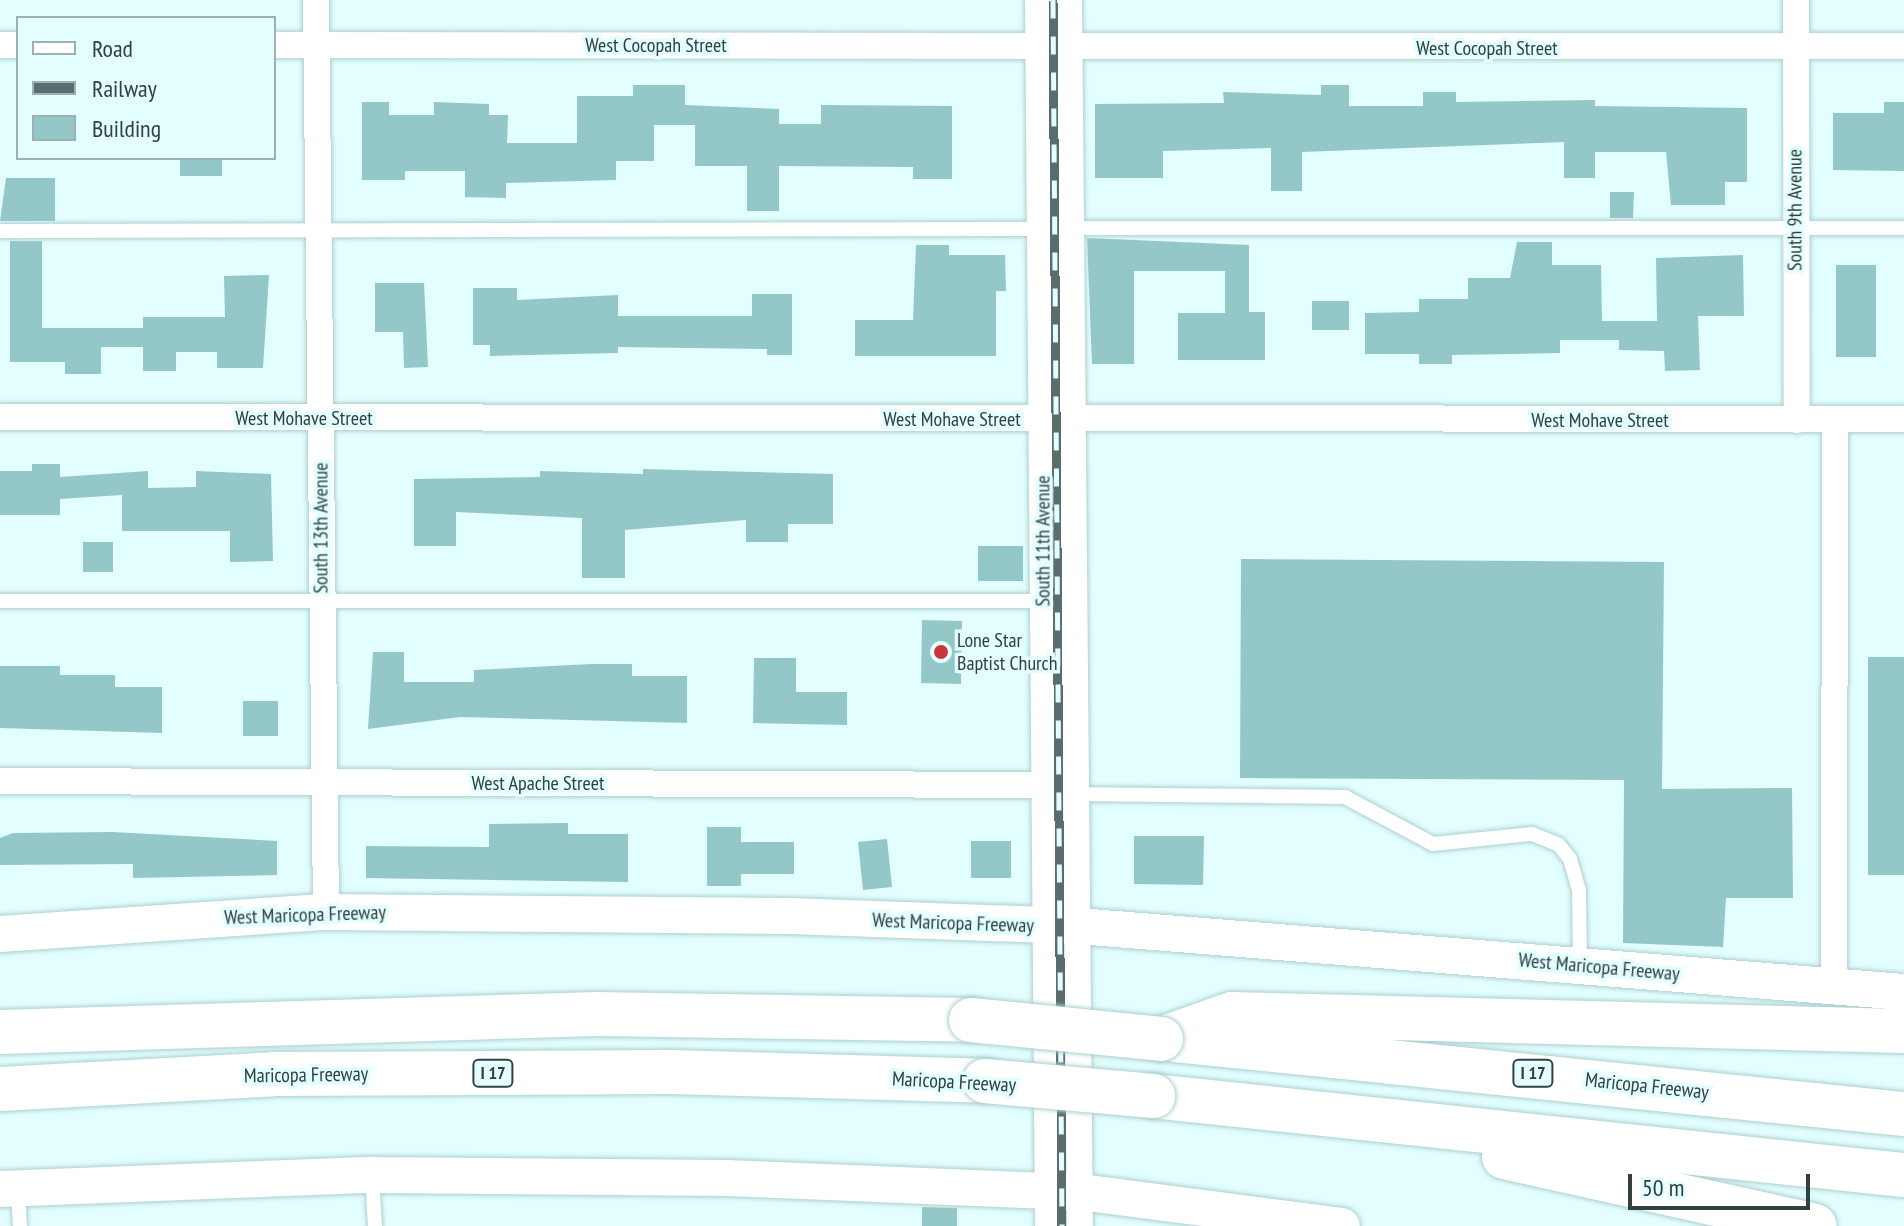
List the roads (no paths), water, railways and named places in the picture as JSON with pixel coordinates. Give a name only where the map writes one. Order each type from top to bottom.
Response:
[{"type":"highway","name":"Maricopa Freeway","points":[[0,1032],[597,1014],[971,1020],[1904,1114]]},
{"type":"highway","points":[[1161,1039],[1232,1014],[1904,1031]]},
{"type":"highway","name":"Maricopa Freeway","points":[[0,1089],[289,1074],[671,1072],[985,1081],[1904,1175]]},
{"type":"highway","points":[[1153,1096],[1221,1123],[1483,1152],[1814,1226]]},
{"type":"main road","name":"West Maricopa Freeway","points":[[0,934],[326,912],[589,912],[1061,926],[1904,992]]},
{"type":"main road","points":[[9,1189],[372,1175],[1068,1203],[1342,1226]]},
{"type":"street","name":"South 13th Avenue","points":[[316,0],[326,912]]},
{"type":"street","name":"South 11th Avenue","points":[[1038,0],[1044,785],[1061,926],[1068,1203],[1048,1226]]},
{"type":"street","name":"South 11th Avenue","points":[[1061,926],[1076,790],[1069,0]]},
{"type":"street","name":"South 9th Avenue","points":[[1796,0],[1794,228],[1797,420]]},
{"type":"street","name":"West Cocopah Street","points":[[276,45],[1038,46]]},
{"type":"street","name":"West Cocopah Street","points":[[1070,46],[1904,46]]},
{"type":"street","name":"West Mohave Street","points":[[0,417],[1904,419]]},
{"type":"street","points":[[1834,986],[1835,420]]},
{"type":"street","name":"West Apache Street","points":[[0,781],[1044,785],[1076,790]]},
{"type":"lane","points":[[1071,228],[1904,228]]},
{"type":"lane","points":[[0,231],[1040,229]]},
{"type":"lane","points":[[0,601],[321,604],[1043,601]]},
{"type":"lane","points":[[1076,790],[1345,797],[1433,844],[1532,834],[1559,845],[1570,859],[1579,890],[1580,966]]},
{"type":"lane","points":[[372,1175],[375,1226]]},
{"type":"lane","points":[[9,1189],[20,1226]]},
{"type":"railway","points":[[1053,0],[1062,1226]]},
{"type":"place","name":"Lone Star Baptist Church","points":[[941,652]]}]
